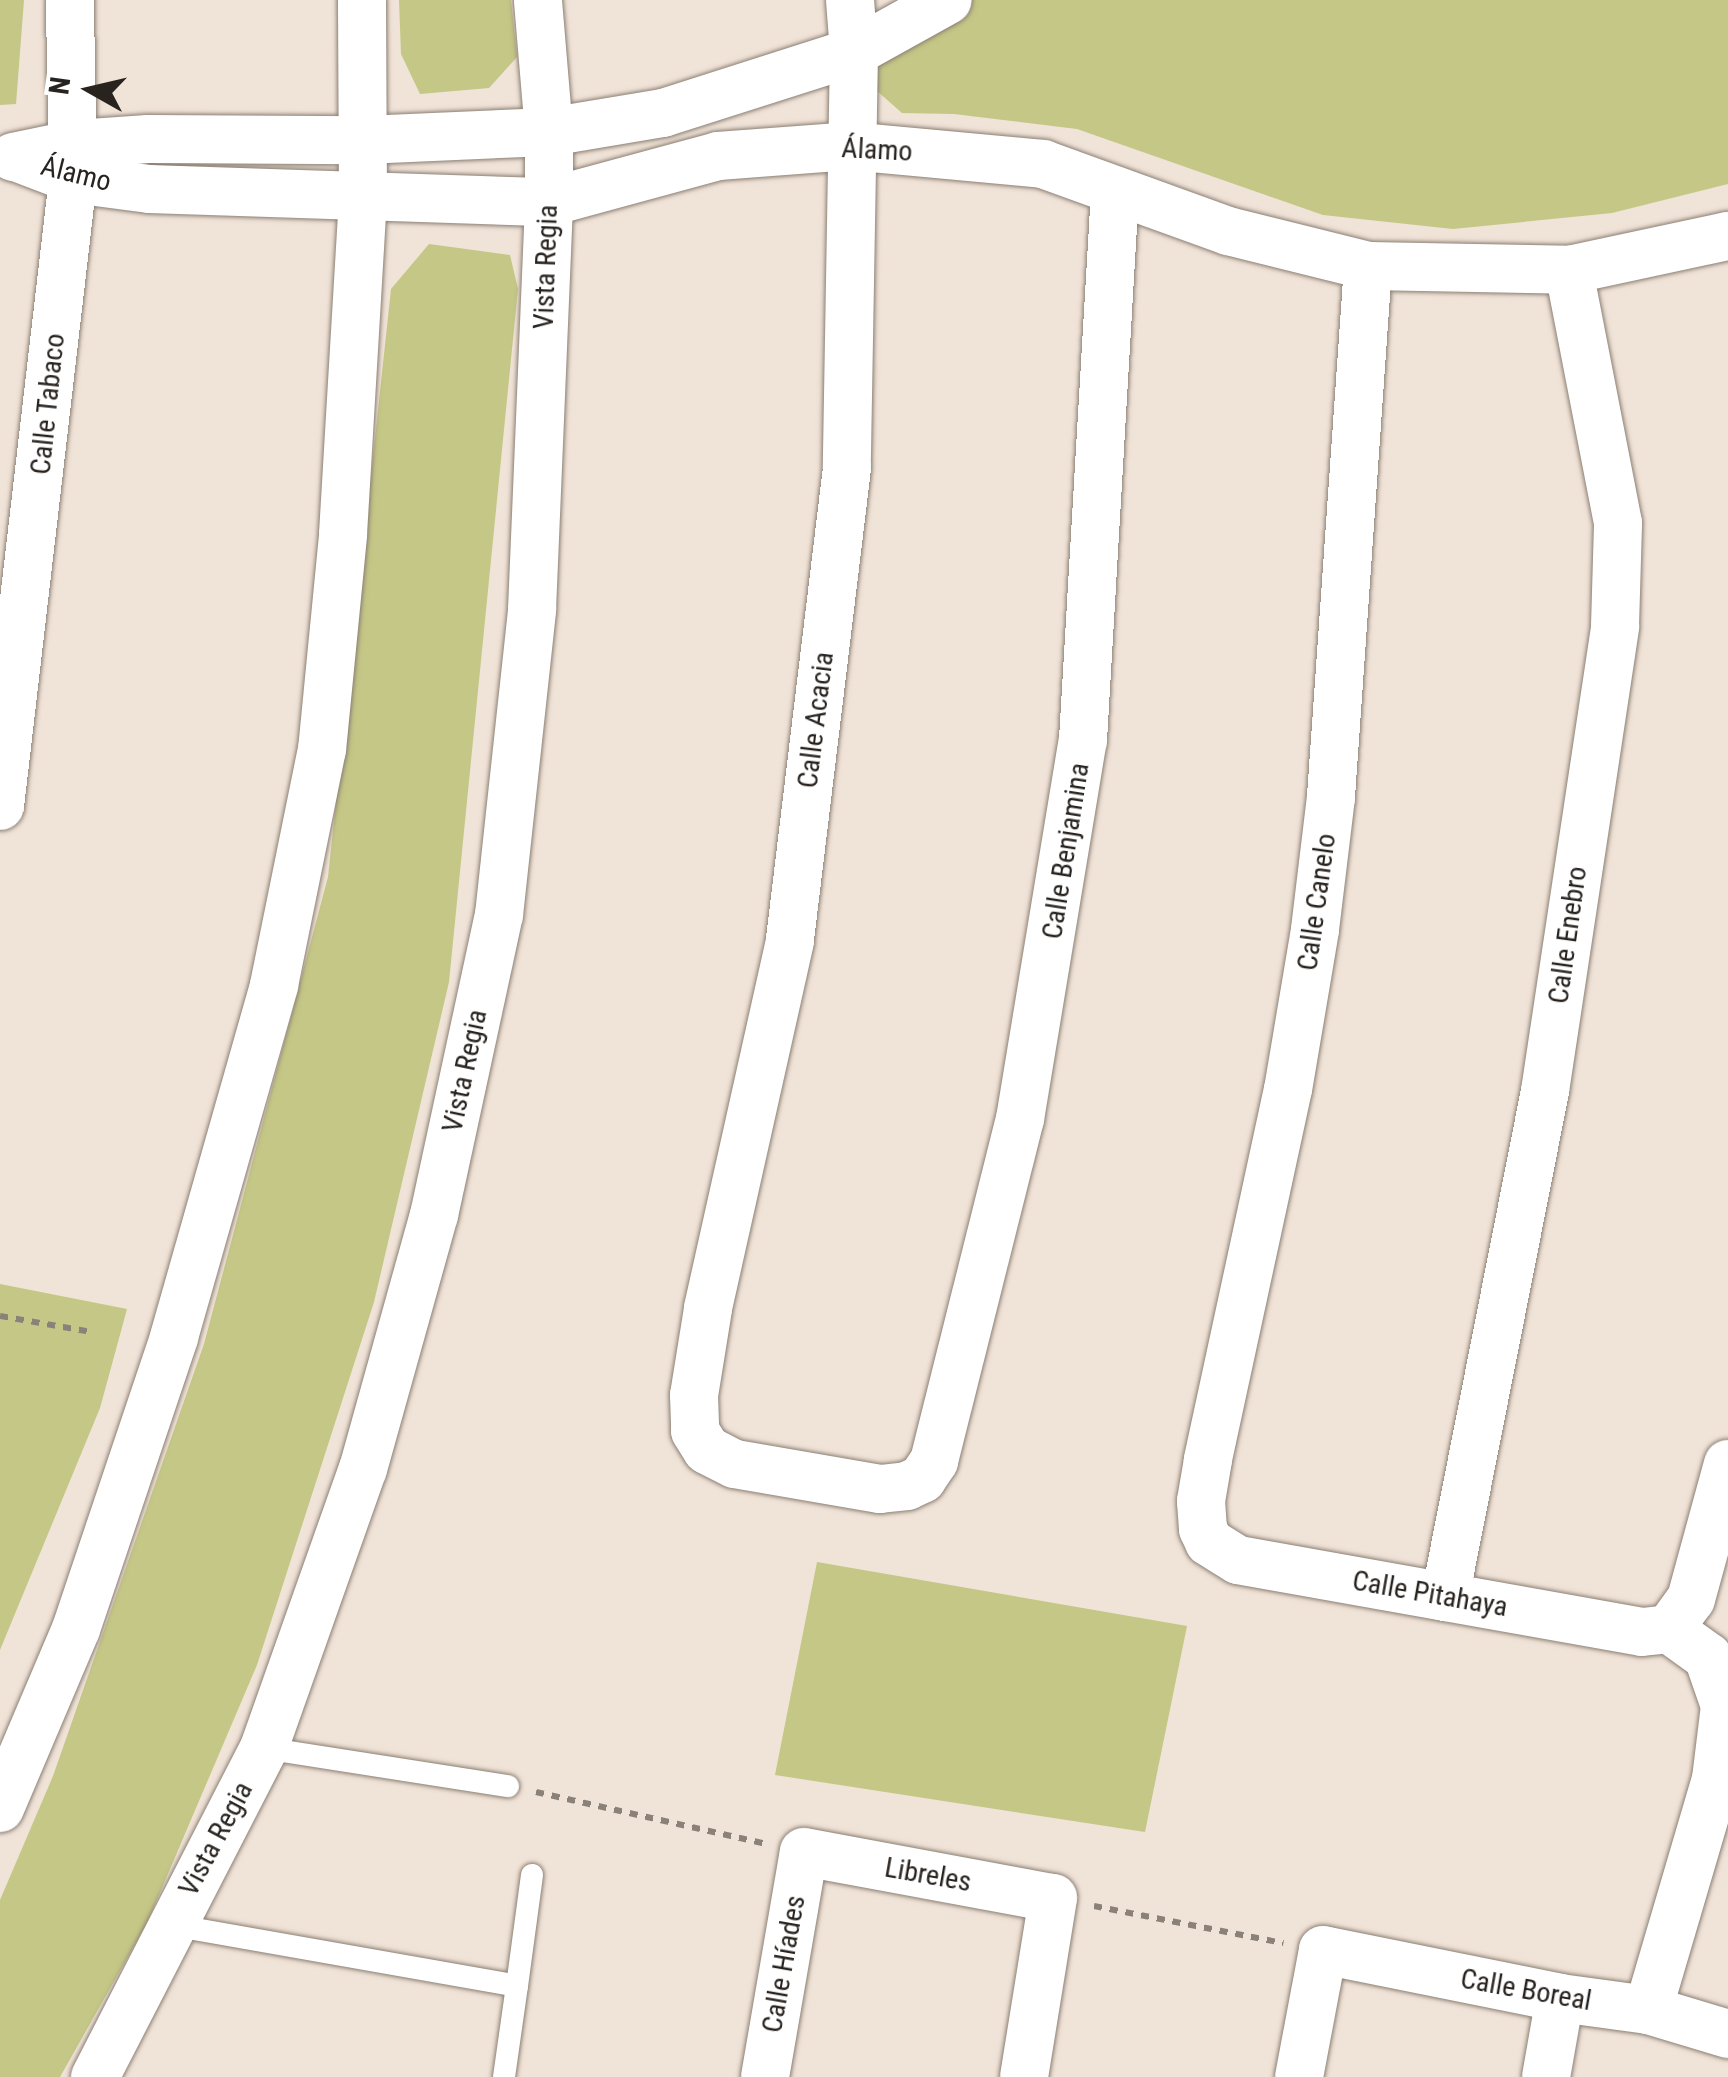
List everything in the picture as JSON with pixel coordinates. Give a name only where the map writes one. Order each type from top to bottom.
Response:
[{"type":"street","name":"Calle Tabaco","points":[[0,806],[75,162],[70,0]]},
{"type":"street","points":[[0,1808],[76,1629],[174,1337],[274,985],[322,750],[342,534],[363,196],[362,0]]},
{"type":"street","name":"Vista Regia","points":[[95,2077],[264,1748],[362,1469],[419,1269],[499,915],[532,610],[549,202],[549,132],[538,0]]},
{"type":"street","name":"Calle Acacia","points":[[850,0],[854,52],[847,468],[790,942],[708,1309],[694,1395],[695,1431],[708,1450],[735,1464],[880,1489],[908,1486]]},
{"type":"street","name":"Álamo","points":[[75,162],[148,140],[364,140],[549,132],[663,112],[854,52],[948,0]]},
{"type":"street","name":"Álamo","points":[[8,157],[75,162],[191,192],[549,202],[718,156],[850,146],[1043,164],[1228,232],[1368,266],[1569,270],[1728,236]]},
{"type":"street","name":"Calle Benjamina","points":[[908,1486],[922,1479],[934,1461],[1020,1119],[1057,906],[1083,740],[1115,192]]},
{"type":"street","name":"Calle Canelo","points":[[1203,1530],[1201,1502],[1208,1460],[1288,1088],[1315,930],[1332,798],[1368,266]]},
{"type":"street","name":"Calle Enebro","points":[[1446,1597],[1545,1092],[1615,626],[1618,522],[1569,270]]},
{"type":"street","points":[[1648,2010],[1716,1779],[1724,1706],[1708,1657],[1668,1629],[1691,1599],[1728,1464]]},
{"type":"street","name":"Calle Pitahaya","points":[[1203,1530],[1209,1542],[1238,1560],[1642,1632],[1668,1629]]},
{"type":"street","name":"Libreles","points":[[804,1852],[1053,1898]]},
{"type":"street","name":"Calle Híades","points":[[765,2077],[804,1852]]},
{"type":"street","points":[[1024,2077],[1053,1898]]},
{"type":"street","points":[[1299,2077],[1323,1950]]},
{"type":"street","name":"Calle Boreal","points":[[1323,1950],[1560,1998],[1648,2010],[1728,2034]]},
{"type":"street","points":[[1546,2077],[1560,1998]]},
{"type":"lane","points":[[264,1748],[508,1786]]},
{"type":"lane","points":[[504,2077],[532,1875]]},
{"type":"lane","points":[[172,1925],[517,1986]]},
{"type":"path","points":[[0,1316],[92,1332]]},
{"type":"path","points":[[508,1786],[804,1852]]},
{"type":"path","points":[[1053,1898],[1323,1950]]},
{"type":"green space","points":[[0,0],[24,0],[16,104],[0,105]]},
{"type":"green space","points":[[399,0],[511,0],[517,57],[489,88],[420,94],[401,54]]},
{"type":"green space","points":[[959,0],[1728,0],[1728,184],[1612,213],[1453,229],[1323,215],[1077,129],[954,114],[902,113],[877,91],[876,59]]},
{"type":"green space","points":[[429,244],[510,255],[518,289],[449,982],[374,1302],[257,1665],[147,1923],[60,2077],[0,2077],[0,1900],[53,1776],[204,1344],[328,877],[391,289]]},
{"type":"green space","points":[[0,1284],[127,1309],[100,1408],[0,1650]]},
{"type":"green space","points":[[817,1562],[1187,1626],[1145,1832],[775,1775]]}]
